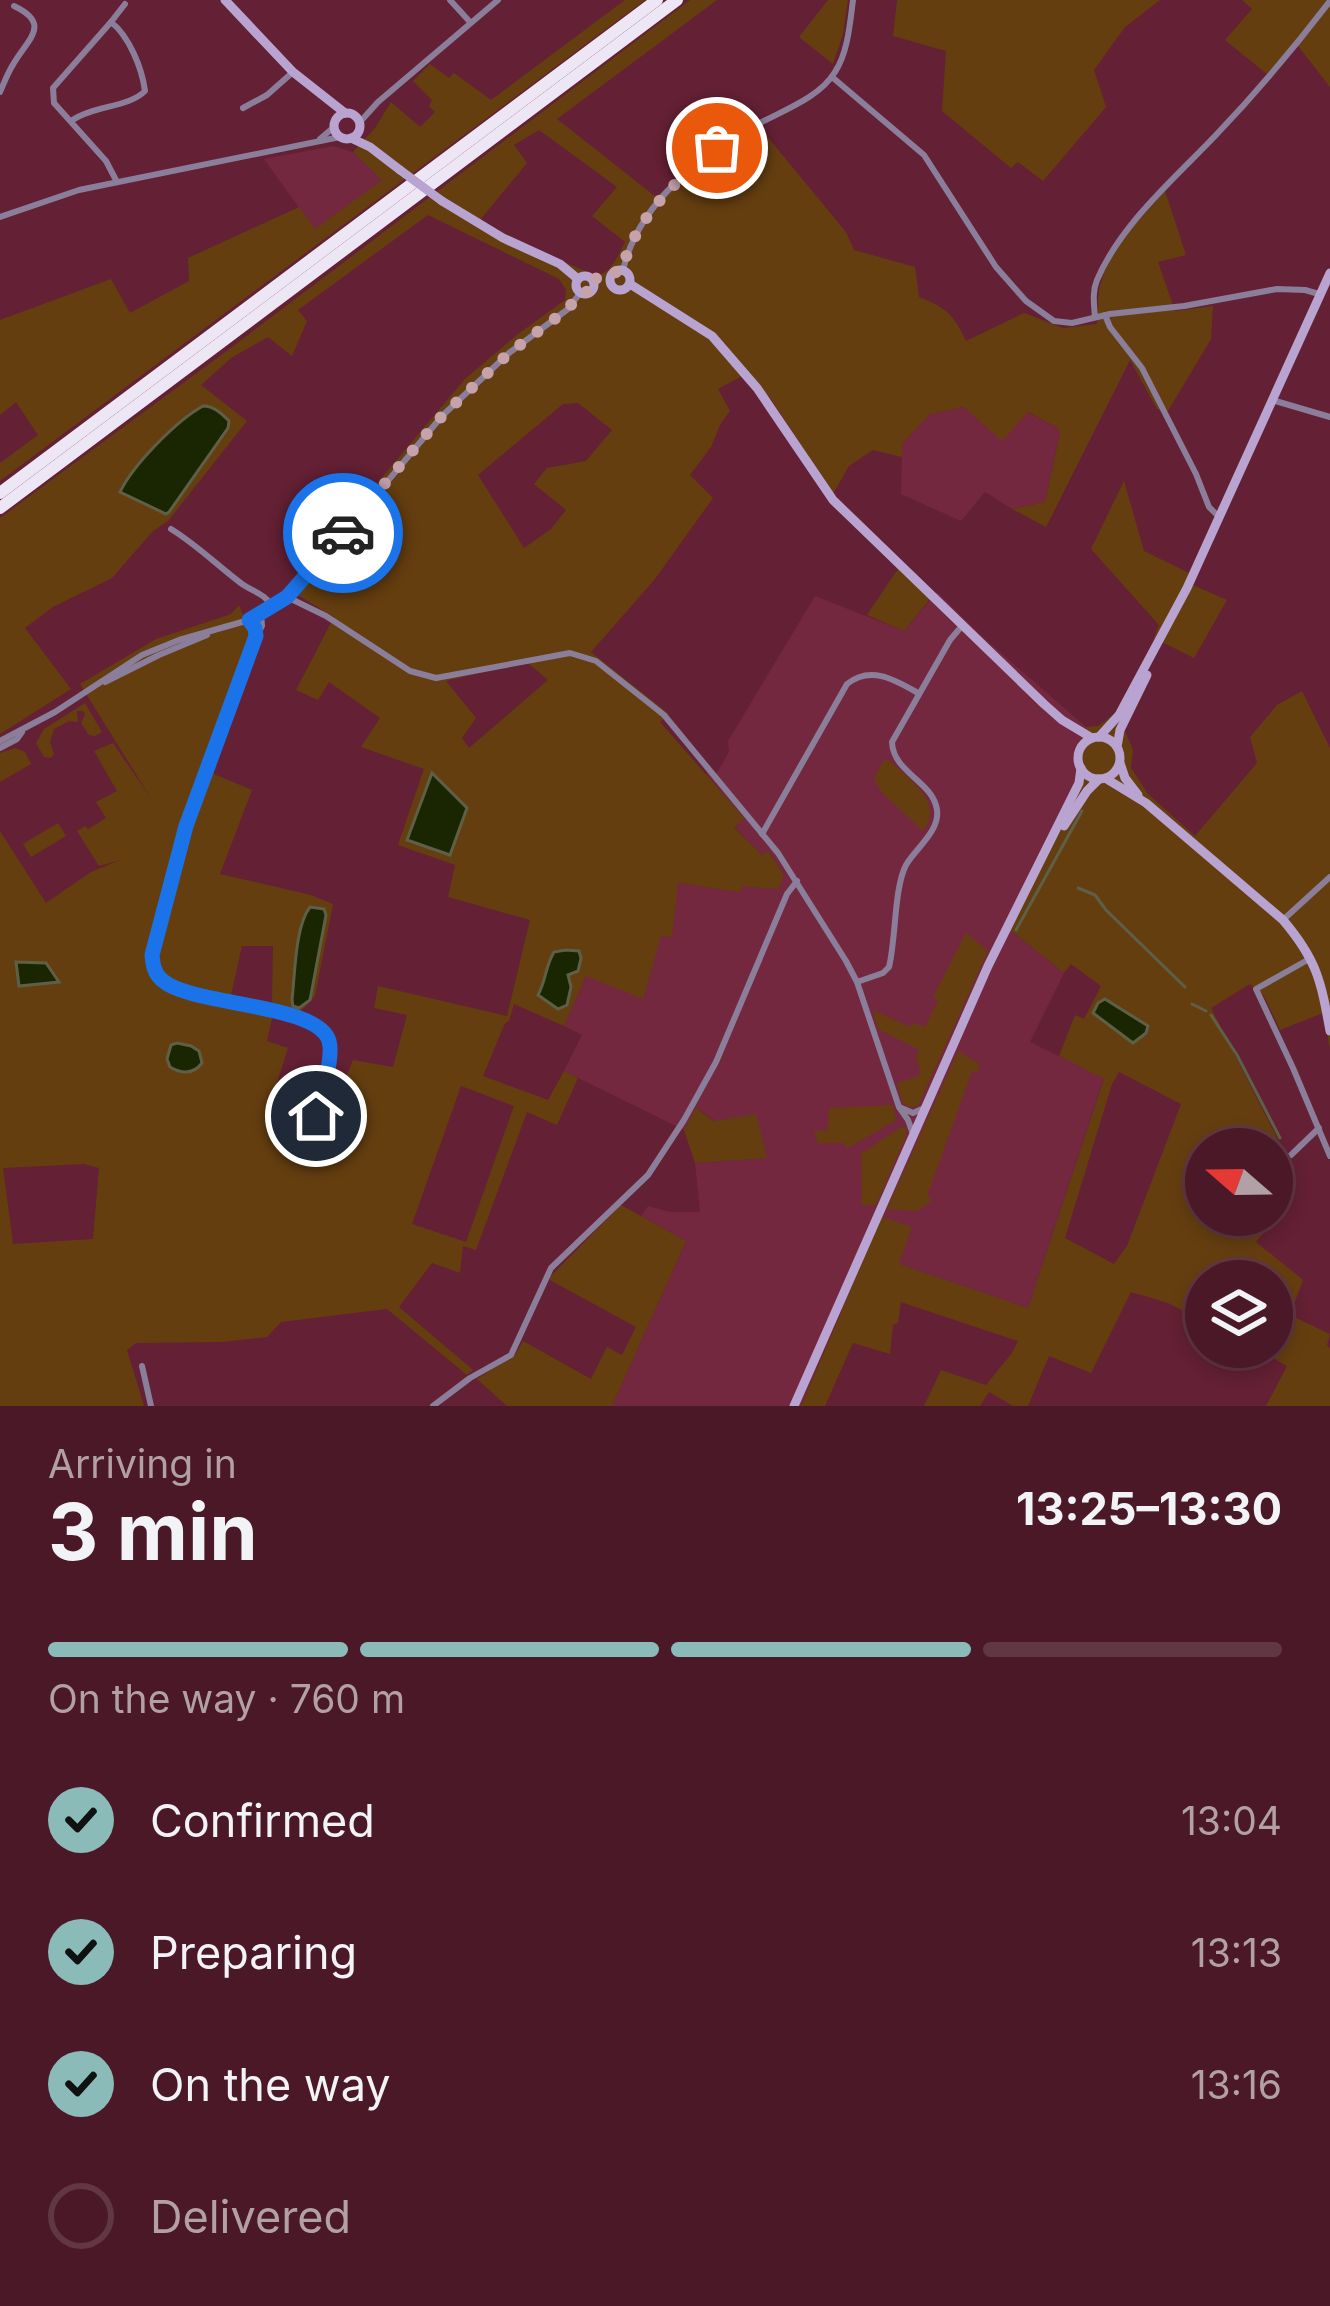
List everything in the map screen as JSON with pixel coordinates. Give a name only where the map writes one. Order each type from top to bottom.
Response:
[{"type":"highway","points":[[0,493],[657,0]]},
{"type":"highway","points":[[0,508],[677,0]]},
{"type":"street","points":[[225,0],[370,147],[442,201],[502,238],[560,264],[578,279]]},
{"type":"street","points":[[450,0],[470,22]]},
{"type":"street","points":[[0,217],[117,182],[318,142],[368,111],[498,0]]},
{"type":"street","points":[[622,270],[645,218],[692,168],[717,148],[805,100],[832,77],[850,27],[853,0]]},
{"type":"street","points":[[1221,517],[1208,507],[1142,368],[1100,316],[1093,301],[1096,283],[1151,202],[1274,72],[1330,1]]},
{"type":"street","points":[[117,182],[106,161],[54,103],[53,88],[124,4]]},
{"type":"street","points":[[0,92],[35,31],[31,16],[14,6]]},
{"type":"street","points":[[71,121],[84,111],[137,98],[145,91],[119,26],[111,22]]},
{"type":"street","points":[[243,108],[267,95],[292,71]]},
{"type":"street","points":[[832,77],[924,155],[996,267],[1047,317],[1063,323],[1277,289],[1319,294]]},
{"type":"street","points":[[578,279],[611,280],[622,270]]},
{"type":"street","points":[[622,270],[630,284],[712,336],[757,388],[832,500],[1062,720],[1080,750],[1079,783],[995,951],[794,1406]]},
{"type":"street","points":[[1330,273],[1120,730],[1117,747],[1125,778],[1146,803],[1282,920],[1311,958],[1322,983],[1330,1031]]},
{"type":"street","points":[[578,279],[580,293]]},
{"type":"street","points":[[611,280],[616,289],[630,284]]},
{"type":"street","points":[[580,293],[589,293],[593,282]]},
{"type":"street","points":[[0,744],[17,739],[25,729],[150,651],[249,620],[287,597],[442,416],[509,353],[568,309],[580,293]]},
{"type":"street","points":[[1272,400],[1330,417]]},
{"type":"street","points":[[170,530],[244,586],[268,598],[273,607]]},
{"type":"street","points":[[287,597],[422,676],[457,676],[570,653],[596,661],[664,715],[797,881],[857,982],[899,1107],[913,1134]]},
{"type":"street","points":[[261,614],[262,622],[186,826],[152,955],[159,979],[178,991],[284,1013],[315,1026],[329,1041],[327,1076],[316,1116]]},
{"type":"street","points":[[249,620],[256,636]]},
{"type":"street","points":[[1080,750],[1119,715],[1170,622]]},
{"type":"street","points":[[857,982],[883,974],[889,967],[902,875],[938,817],[933,798],[901,766],[892,742],[950,640],[964,624]]},
{"type":"street","points":[[762,834],[847,684],[862,674],[874,674],[918,693]]},
{"type":"street","points":[[1062,720],[1117,747]]},
{"type":"street","points":[[1042,861],[1087,791],[1115,772],[1120,762]]},
{"type":"street","points":[[1081,768],[1088,776],[1146,803]]},
{"type":"street","points":[[1282,920],[1330,877]]},
{"type":"street","points":[[433,1406],[512,1355],[551,1268],[655,1164],[716,1062],[787,894],[797,881]]},
{"type":"street","points":[[1311,958],[1256,989],[1330,1156]]},
{"type":"street","points":[[899,1107],[913,1113],[925,1107]]},
{"type":"street","points":[[1293,1153],[1319,1128]]},
{"type":"street","points":[[142,1366],[151,1406]]},
{"type":"shaded area","points":[[625,0],[645,0],[0,481],[0,463],[38,435],[16,402],[0,415],[0,320],[111,279],[130,313],[189,281],[188,258],[299,207],[315,229],[382,180],[353,152],[391,102],[420,127],[435,112],[429,106],[432,100],[413,81],[430,64],[449,78],[454,73],[491,100]]},
{"type":"shaded area","points":[[690,0],[717,0],[557,119],[656,197],[719,140],[756,123],[846,232],[854,250],[915,267],[919,297],[948,313],[966,341],[1024,313],[1063,328],[1097,324],[1104,272],[1127,235],[1165,191],[1186,255],[1158,262],[1175,311],[1213,306],[1211,339],[1168,411],[1157,409],[1130,360],[1046,527],[1012,509],[1045,502],[1060,433],[1028,412],[1002,441],[964,407],[930,414],[902,444],[902,457],[873,450],[849,466],[833,494],[773,402],[748,373],[718,389],[730,411],[690,475],[713,498],[655,579],[591,652],[669,714],[660,722],[744,818],[734,827],[762,855],[768,851],[784,875],[778,889],[742,886],[740,892],[678,883],[672,937],[661,936],[643,999],[586,976],[564,1026],[514,1004],[483,1076],[548,1100],[564,1071],[578,1078],[557,1125],[527,1112],[476,1250],[463,1246],[460,1273],[432,1263],[399,1307],[473,1370],[467,1375],[387,1309],[281,1322],[267,1337],[136,1343],[127,1350],[144,1406],[0,1406],[0,831],[46,903],[91,872],[120,860],[99,866],[77,831],[106,818],[96,802],[117,791],[94,751],[113,743],[152,800],[80,684],[156,639],[231,614],[239,605],[252,637],[202,769],[252,790],[220,874],[333,904],[315,996],[301,1011],[272,1005],[273,946],[242,946],[229,1004],[273,1014],[267,1041],[288,1048],[271,1102],[320,1116],[324,1107],[332,1111],[353,1060],[393,1067],[407,1015],[374,1008],[378,986],[507,1016],[530,920],[448,897],[455,865],[398,845],[424,769],[361,747],[380,718],[329,682],[318,700],[296,690],[334,617],[296,594],[343,543],[335,533],[465,379],[565,300],[566,290],[559,279],[428,215],[298,310],[307,321],[292,356],[268,337],[231,358],[201,385],[247,421],[168,521],[153,531],[112,578],[53,607],[25,628],[71,689],[0,734],[0,518]],"holes":[[[539,130],[617,187],[592,216],[625,242],[606,271],[596,276],[480,220],[527,163],[514,145]],[[578,403],[612,430],[586,461],[547,468],[534,484],[566,510],[551,529],[524,548],[478,475],[563,404]],[[175,428],[215,443],[173,507],[120,488]],[[527,662],[548,680],[469,748],[462,738],[476,718],[446,681]],[[301,928],[317,953],[310,1000],[293,1006],[292,1000]],[[461,1086],[514,1106],[466,1242],[412,1224]],[[84,1164],[99,1168],[93,1239],[13,1244],[3,1168]]]},
{"type":"shaded area","points":[[828,0],[848,0],[833,64],[799,37]]},
{"type":"shaded area","points":[[897,0],[1160,0],[1125,27],[1094,70],[1106,107],[1043,181],[1018,162],[1011,168],[942,111],[946,51],[893,36]]},
{"type":"shaded area","points":[[1242,0],[1330,0],[1330,87],[1295,42],[1268,75],[1225,40],[1252,9]]},
{"type":"shaded area","points":[[333,146],[353,152],[383,180],[315,230],[264,159]]},
{"type":"shaded area","points":[[203,406],[223,415],[228,428],[169,512],[120,492],[156,444]]},
{"type":"shaded area","points":[[964,407],[1027,412],[1058,428],[1045,502],[1012,509],[985,492],[961,521],[901,494],[902,444],[930,414]]},
{"type":"shaded area","points":[[1124,481],[1144,551],[1189,573],[1186,582],[1227,600],[1194,658],[1154,638],[1159,625],[1091,549]]},
{"type":"shaded area","points":[[898,569],[930,599],[904,631],[867,615]]},
{"type":"shaded area","points":[[937,592],[1086,727],[1075,755],[1079,780],[1004,925],[1064,973],[1030,1042],[1104,1078],[1028,1308],[898,1264],[912,1227],[840,1313],[801,1406],[612,1406],[686,1241],[641,1216],[648,1206],[700,1212],[695,1163],[766,1158],[697,1108],[684,1130],[564,1071],[582,1035],[564,1026],[586,976],[661,935],[672,936],[677,883],[740,891],[741,886],[784,875],[769,852],[763,856],[734,826],[743,818],[706,774],[717,773],[729,752],[728,741],[815,596],[904,631]]},
{"type":"shaded area","points":[[1302,691],[1330,748],[1330,1049],[1323,1013],[1280,1030],[1264,996],[1250,984],[1211,1008],[1272,1128],[1185,1128],[1185,1236],[1261,1236],[1256,1242],[1278,1260],[1185,1260],[1185,1312],[1131,1292],[1091,1373],[1049,1356],[1028,1406],[1013,1406],[989,1392],[980,1406],[924,1406],[941,1370],[986,1385],[1018,1341],[901,1302],[890,1354],[853,1343],[825,1406],[801,1406],[882,1217],[912,1227],[899,1264],[1028,1308],[1104,1079],[1059,1056],[1075,1015],[1084,1019],[1101,986],[1071,964],[1064,973],[1004,925],[1079,780],[1075,754],[1086,727],[1098,726],[1117,712],[1133,750],[1131,768],[1148,794],[1195,836],[1257,763],[1250,737],[1277,705]],"holes":[[[1105,999],[1124,1009],[1132,1043],[1094,1013]],[[1119,1072],[1181,1104],[1127,1246],[1114,1264],[1065,1238]]]},
{"type":"shaded area","points":[[85,703],[102,732],[89,735],[81,723],[85,714],[77,711],[78,722],[54,729],[50,742],[54,754],[44,757],[36,743],[44,729]]},
{"type":"shaded area","points":[[15,748],[25,752],[31,764],[0,782],[0,753]]},
{"type":"shaded area","points":[[889,760],[927,801],[929,820],[923,831],[882,793],[874,779],[883,761]]},
{"type":"shaded area","points":[[432,773],[467,808],[450,855],[407,840]]},
{"type":"shaded area","points":[[58,823],[66,836],[31,857],[23,844]]},
{"type":"shaded area","points":[[310,907],[324,909],[326,915],[310,1000],[299,1008],[292,1000],[296,951]]},
{"type":"shaded area","points":[[966,933],[988,951],[918,1106],[909,1107],[902,1103],[897,1083],[921,1075],[919,1050],[878,1029],[873,1010],[910,1027],[913,1023],[925,1027],[938,1001],[933,997]]},
{"type":"shaded area","points":[[579,951],[581,958],[578,971],[568,975],[567,1005],[558,1009],[538,995],[554,952]]},
{"type":"shaded area","points":[[16,962],[46,963],[59,982],[19,986]]},
{"type":"shaded area","points":[[1105,999],[1148,1026],[1146,1033],[1133,1043],[1093,1013]]},
{"type":"shaded area","points":[[171,1045],[199,1051],[199,1067],[187,1072],[170,1067]]},
{"type":"shaded area","points":[[958,1051],[980,1064],[978,1072],[972,1071],[927,1196],[933,1200],[917,1211],[887,1209]]},
{"type":"shaded area","points":[[893,1105],[896,1120],[846,1149],[845,1143],[818,1143],[814,1131],[828,1130],[829,1108]]},
{"type":"shaded area","points":[[696,1108],[714,1121],[756,1114],[767,1158],[695,1163],[684,1130]]},
{"type":"shaded area","points":[[901,1127],[907,1128],[906,1136],[876,1205],[862,1205],[861,1154]]},
{"type":"shaded area","points":[[621,1205],[686,1241],[612,1406],[507,1406],[477,1379],[515,1355],[523,1341],[591,1379],[607,1347],[622,1355],[636,1327],[548,1279]]},
{"type":"shaded area","points":[[1293,1272],[1303,1280],[1293,1307]]},
{"type":"shaded area","points":[[1293,1316],[1330,1334],[1330,1406],[1266,1406],[1286,1368],[1293,1368]]},
{"type":"waterway","points":[[1016,930],[1082,811]]},
{"type":"waterway","points":[[1078,888],[1095,895],[1185,987]]},
{"type":"waterway","points":[[1192,1004],[1206,1011]]},
{"type":"waterway","points":[[1211,1015],[1275,1128]]},
{"type":"way so far","points":[[343,533],[471,387],[568,309],[580,293],[591,291],[592,279],[622,270],[634,236],[658,201],[717,148]]},
{"type":"route","points":[[316,1116],[330,1049],[325,1033],[284,1013],[178,991],[159,979],[152,955],[186,826],[256,636],[249,620],[287,597],[343,533]]}]
